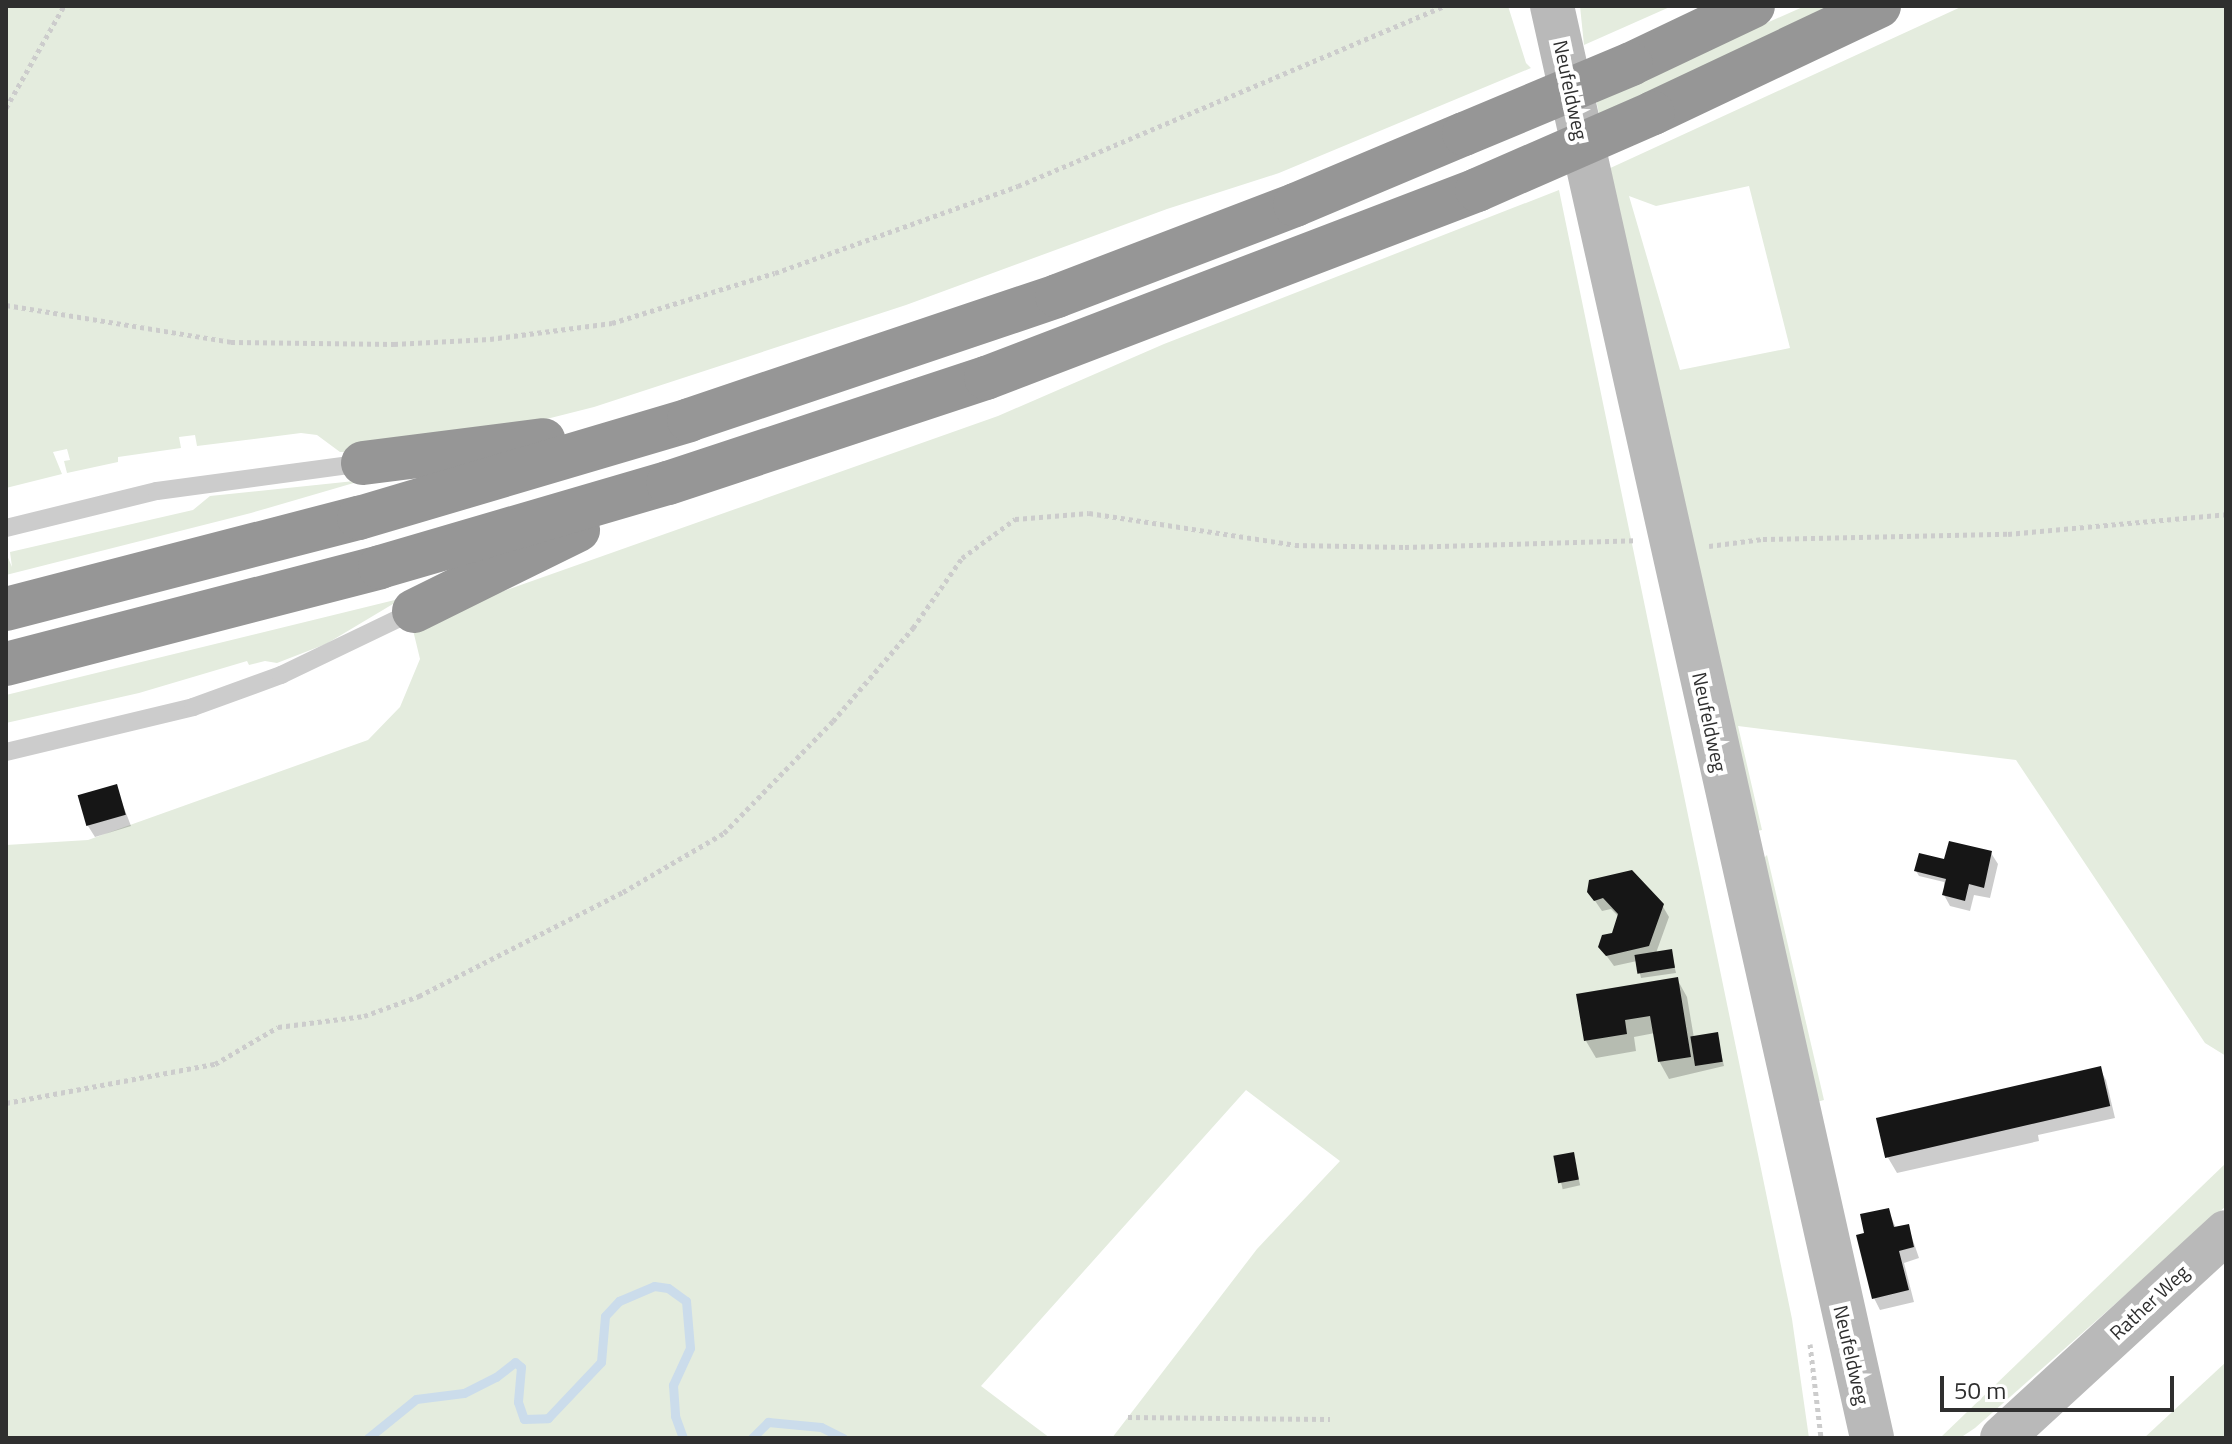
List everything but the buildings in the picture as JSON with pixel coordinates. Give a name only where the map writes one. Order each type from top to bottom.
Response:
[{"type":"highway","points":[[6,609],[359,518],[689,420],[1057,296],[1295,205],[1631,64],[1753,6]]},
{"type":"highway","points":[[6,664],[380,567],[668,483],[1001,373],[1477,190],[1653,113],[1879,6]]},
{"type":"highway","points":[[363,463],[689,420]]},
{"type":"highway","points":[[414,611],[500,572],[668,483]]},
{"type":"main road","name":"Neufeldweg","points":[[1552,6],[1872,1438]]},
{"type":"main road","name":"Rather Weg","points":[[2002,1438],[2226,1232]]},
{"type":"lane","points":[[6,528],[157,491],[363,463]]},
{"type":"lane","points":[[6,752],[193,707],[281,675],[414,611]]},
{"type":"path","points":[[6,108],[64,6]]},
{"type":"path","points":[[6,305],[231,342],[408,343],[490,339],[612,323],[775,273],[1018,186],[1445,6]]},
{"type":"path","points":[[6,1103],[215,1064],[278,1027],[364,1016],[419,996],[636,884],[724,833],[833,721],[913,628],[962,558],[1015,519],[1089,513],[1295,545],[1405,547],[1671,545],[1763,539],[2008,534],[2226,514]]},
{"type":"path","points":[[1128,1417],[1330,1419]]},
{"type":"shaded area","points":[[6,6],[1508,6],[1526,63],[1531,68],[1279,173],[1167,209],[906,305],[594,407],[499,431],[368,452],[340,452],[317,435],[301,433],[197,446],[195,435],[179,437],[181,448],[118,457],[118,462],[67,473],[64,461],[70,460],[67,449],[53,452],[62,474],[6,488]]},
{"type":"shaded area","points":[[1580,6],[1672,6],[1584,45]]},
{"type":"shaded area","points":[[1805,6],[1835,6],[1599,114],[1596,99]]},
{"type":"shaded area","points":[[1963,6],[2226,6],[2226,1056],[2205,1043],[2016,760],[1738,726],[1762,830],[1752,832],[1606,170]],"holes":[[[1749,186],[1790,348],[1680,370],[1629,196],[1656,206]]]},
{"type":"shaded area","points":[[1559,190],[1792,1319],[1809,1438],[1112,1438],[1257,1249],[1340,1161],[1246,1090],[981,1386],[1050,1438],[6,1438],[6,845],[88,840],[368,740],[400,707],[420,659],[413,630],[422,620],[998,416],[1164,344]]},
{"type":"shaded area","points":[[364,480],[251,513],[6,575],[6,553],[12,567],[10,552],[193,510],[210,496]]},
{"type":"shaded area","points":[[403,598],[326,644],[277,663],[265,661],[249,665],[247,661],[139,693],[6,723],[6,695]]},
{"type":"shaded area","points":[[1767,855],[1824,1100],[1813,1103],[1759,863]]},
{"type":"shaded area","points":[[2226,1163],[2226,1206],[1975,1428],[1960,1438],[1940,1438]]},
{"type":"shaded area","points":[[2226,1362],[2226,1438],[2144,1438]]},
{"type":"waterway","points":[[368,1438],[416,1399],[464,1393],[496,1377],[515,1362],[521,1367],[518,1402],[524,1419],[548,1418],[601,1362],[605,1316],[619,1301],[654,1286],[668,1288],[686,1301],[690,1348],[673,1385],[675,1416],[683,1438]]},
{"type":"waterway","points":[[752,1438],[768,1422],[821,1427],[843,1438]]}]
